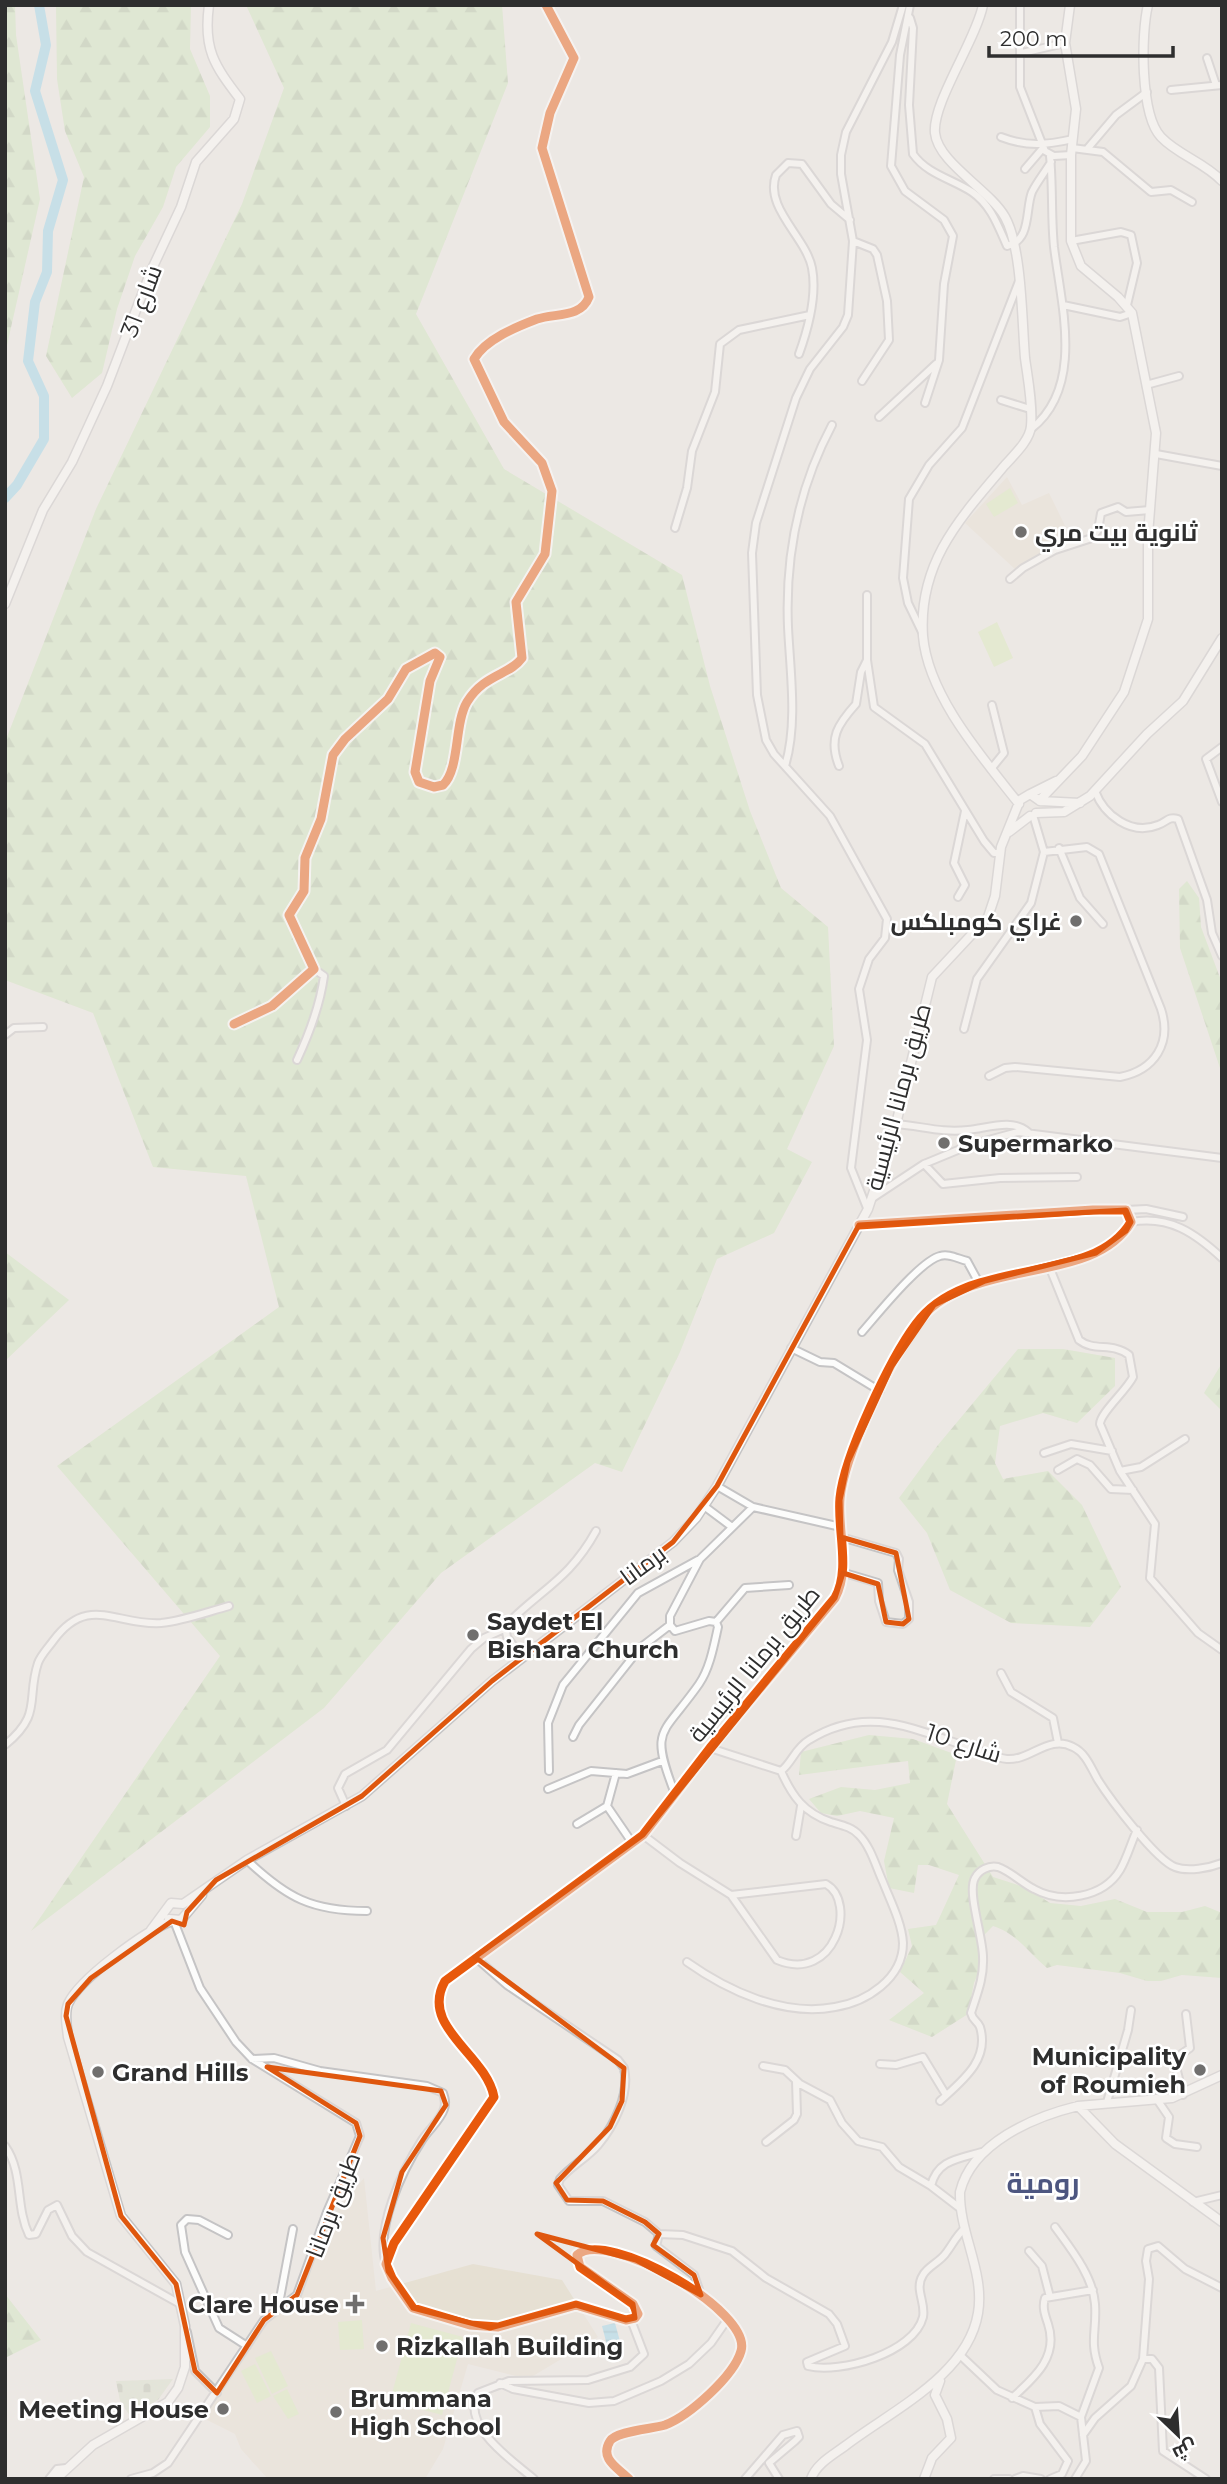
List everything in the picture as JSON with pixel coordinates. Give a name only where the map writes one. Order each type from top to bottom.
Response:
[{"type":"street","name":"شارع 31","points":[[5,604],[43,510],[72,462],[113,373],[151,271],[181,207],[196,162],[234,119],[239,108],[240,99],[209,50],[206,28],[209,5]]},
{"type":"street","points":[[298,1060],[312,1030],[324,976],[314,969],[289,915],[304,891],[305,858],[321,819],[327,774],[338,747],[381,708],[406,669],[435,653],[440,657],[428,689],[415,772],[419,782],[426,785],[443,785],[450,776],[458,722],[469,698],[489,678],[520,662],[524,652],[517,629],[516,602],[547,548],[552,491],[542,463],[505,422],[474,359],[499,337],[539,319],[583,308],[589,297],[587,282],[542,155],[547,124],[574,58],[547,5]]},
{"type":"street","points":[[868,1209],[851,1168],[867,1040],[859,989],[869,959],[885,938],[887,919],[883,907],[863,880],[830,816],[785,766],[766,740],[757,695],[753,538],[776,458],[801,387],[848,315],[853,241],[840,166],[846,132],[897,31],[903,5]]},
{"type":"street","points":[[911,5],[890,158],[894,176],[905,191],[944,220],[952,232],[942,303],[939,360],[925,403]]},
{"type":"street","points":[[984,5],[940,112],[935,134],[943,153],[999,208],[1009,225],[1019,281],[1031,429]]},
{"type":"street","points":[[923,633],[929,584],[940,548],[959,520],[1056,399],[1065,347],[1063,305],[1054,246],[1050,159],[1042,146],[1020,87],[1020,5]]},
{"type":"street","points":[[1070,5],[1065,43],[1076,109],[1072,148],[1071,241],[1081,265],[1129,309]]},
{"type":"street","points":[[1148,5],[1143,35],[1150,117],[1160,136],[1222,181]]},
{"type":"street","points":[[910,17],[913,28],[909,77],[913,154],[931,170],[981,200],[995,217],[1007,245],[1013,244],[1027,225],[1032,194],[1050,159],[1072,148]]},
{"type":"street","points":[[897,31],[905,34]]},
{"type":"street","points":[[1022,53],[1065,43]]},
{"type":"street","points":[[1171,90],[1219,85],[1207,58]]},
{"type":"street","points":[[1088,148],[1116,115],[1148,92]]},
{"type":"street","points":[[1001,137],[1020,144],[1088,148],[1104,152],[1151,192],[1171,190],[1192,202]]},
{"type":"street","points":[[1025,169],[1042,146]]},
{"type":"street","points":[[799,354],[810,316],[812,270],[774,195],[776,174],[788,163],[802,164],[838,212],[850,220]]},
{"type":"street","points":[[964,1029],[977,979],[1031,903],[1044,852],[1033,815],[1040,801],[1082,755],[1124,692],[1148,619],[1150,510],[1156,433],[1129,309],[1137,263],[1131,235],[1121,232],[1071,241]]},
{"type":"street","points":[[853,241],[871,247],[877,255],[890,324],[887,346],[862,381]]},
{"type":"street","points":[[1019,281],[962,428],[925,471],[909,499],[903,578],[908,603],[923,633],[936,682],[1004,786],[1023,800],[1083,803]]},
{"type":"street","points":[[1063,305],[1120,317],[1129,309]]},
{"type":"street","points":[[675,528],[687,488],[695,442],[715,392],[720,344],[739,330],[810,316]]},
{"type":"street","points":[[879,417],[931,371],[939,360]]},
{"type":"street","points":[[1146,385],[1179,376]]},
{"type":"street","points":[[1001,400],[1030,409]]},
{"type":"street","points":[[785,766],[792,687],[787,580],[790,547],[807,477],[832,425]]},
{"type":"street","points":[[1156,454],[1221,465],[1222,475]]},
{"type":"street","points":[[1010,579],[1023,568],[1055,550],[1092,538],[1098,530],[1101,513],[1108,508],[1118,507],[1126,512],[1150,510]]},
{"type":"street","points":[[867,595],[867,660],[874,707],[925,744],[984,841],[994,853],[1000,853]]},
{"type":"street","name":"طريق برمانا الرئيسية","points":[[1009,832],[1033,815],[1064,812],[1083,803],[1194,688],[1222,638]]},
{"type":"street","points":[[839,766],[834,754],[835,738],[844,715],[856,704],[861,672],[867,660]]},
{"type":"street","points":[[991,769],[1004,753],[992,705]]},
{"type":"street","points":[[1222,747],[1206,759],[1222,802]]},
{"type":"street","points":[[1023,800],[1061,778]]},
{"type":"street","points":[[1095,791],[1106,812],[1123,822],[1148,827],[1159,825],[1168,818],[1178,819],[1207,900],[1212,933],[1222,956]]},
{"type":"street","points":[[1023,800],[1025,814],[1033,815]]},
{"type":"street","name":"طريق برمانا الرئيسية","points":[[859,1225],[868,1209],[895,1124],[927,989],[940,967],[988,917],[995,896],[1000,853],[1023,800]]},
{"type":"street","points":[[958,897],[965,885],[954,863],[965,811]]},
{"type":"street","points":[[989,1076],[999,1070],[1015,1067],[1120,1077],[1132,1075],[1149,1064],[1164,1044],[1166,1032],[1161,1009],[1100,853],[1087,847],[1059,848],[1044,852]]},
{"type":"street","points":[[1059,848],[1080,898],[1103,924]]},
{"type":"street","points":[[234,1024],[272,1006],[314,969]]},
{"type":"street","points":[[5,1035],[14,1028],[43,1027]]},
{"type":"street","points":[[895,1124],[934,1132],[1007,1124],[1021,1125],[1028,1132]]},
{"type":"street","points":[[871,1199],[924,1164],[992,1138],[1028,1132],[1222,1158]]},
{"type":"street","points":[[924,1164],[943,1184],[1000,1178],[1077,1177]]},
{"type":"street","points":[[1183,1217],[1146,1209],[1126,1210],[1131,1222],[1154,1219],[1177,1225],[1202,1239],[1222,1258]]},
{"type":"street","name":"طريق برمانا الرئيسية","points":[[859,1225],[1126,1210]]},
{"type":"street","name":"طريق برمانا الرئيسية","points":[[386,2264],[394,2244],[494,2096],[486,2071],[442,2021],[438,1997],[445,1981],[643,1835],[710,1748],[835,1598],[840,1588],[841,1572],[840,1500],[848,1462],[880,1391],[916,1324],[934,1305],[953,1293],[979,1283],[1096,1253],[1115,1242],[1131,1222]]},
{"type":"street","name":"برمانا","points":[[184,1912],[216,1880],[346,1806],[376,1785],[460,1708],[522,1657],[673,1542],[704,1506],[717,1486],[859,1225]]},
{"type":"street","points":[[862,1332],[901,1288],[934,1258],[943,1254],[967,1261],[979,1283]]},
{"type":"street","points":[[1049,1266],[1079,1340],[1093,1346],[1113,1346],[1129,1355],[1133,1377],[1120,1398],[1100,1418],[1120,1471],[1155,1524],[1150,1578],[1198,1633],[1222,1650]]},
{"type":"street","points":[[791,1348],[820,1362],[834,1363],[880,1391]]},
{"type":"street","points":[[1120,1471],[1141,1467],[1185,1439]]},
{"type":"street","points":[[1044,1453],[1071,1444],[1112,1451]]},
{"type":"street","points":[[1058,1470],[1077,1460],[1084,1461],[1111,1489],[1133,1490]]},
{"type":"street","points":[[717,1486],[753,1507],[841,1532],[898,1556],[898,1570],[909,1602],[909,1619],[903,1624],[886,1622],[879,1601],[878,1584],[841,1572]]},
{"type":"street","points":[[704,1506],[732,1527]]},
{"type":"street","points":[[549,1770],[548,1723],[563,1685],[638,1593],[700,1559],[753,1507]]},
{"type":"street","points":[[346,1806],[338,1788],[342,1778],[383,1755],[471,1649],[484,1638],[504,1629],[511,1619],[566,1574],[581,1557],[596,1531]]},
{"type":"street","points":[[700,1559],[670,1616],[670,1625],[675,1630],[709,1621],[716,1622]]},
{"type":"street","points":[[675,1794],[662,1760],[662,1731],[700,1682],[715,1638],[716,1622],[745,1588],[789,1585]]},
{"type":"street","points":[[5,1745],[18,1733],[33,1707],[39,1660],[61,1631],[80,1616],[99,1614],[163,1623],[229,1606]]},
{"type":"street","points":[[573,1737],[579,1725],[640,1648],[670,1625]]},
{"type":"street","points":[[504,1629],[522,1657]]},
{"type":"street","points":[[1002,1673],[1011,1692],[1053,1718],[1058,1743],[1080,1752],[1110,1797],[1172,1866],[1188,1870],[1222,1863]]},
{"type":"street","name":"شارع 10","points":[[781,1771],[794,1752],[808,1740],[831,1729],[860,1721],[902,1724],[1007,1759],[1058,1743]]},
{"type":"street","points":[[687,1962],[734,1991],[803,2009],[847,2005],[869,1996],[892,1974],[901,1956],[901,1933],[866,1844],[853,1829],[815,1816],[801,1806],[781,1771],[710,1748]]},
{"type":"street","points":[[548,1789],[591,1771],[633,1772],[662,1760]]},
{"type":"street","points":[[577,1824],[607,1806],[615,1773]]},
{"type":"street","points":[[607,1806],[633,1844]]},
{"type":"street","points":[[796,1836],[801,1806]]},
{"type":"street","points":[[880,2064],[896,2065],[923,2057],[943,2098],[974,2068],[979,2057],[980,2027],[971,2013],[979,1996],[984,1963],[972,1888],[977,1875],[985,1868],[998,1867],[1043,1893],[1060,1897],[1086,1895],[1108,1882],[1120,1870],[1137,1830]]},
{"type":"street","points":[[643,1835],[680,1864],[731,1895],[778,1960],[789,1964],[808,1965],[823,1956],[837,1935],[840,1921],[835,1894],[826,1884],[731,1895]]},
{"type":"street","points":[[247,1860],[269,1881],[298,1900],[328,1910],[367,1912]]},
{"type":"street","points":[[184,1912],[174,1902],[151,1930],[91,1978],[68,2004],[66,2016],[72,2051],[121,2216],[170,2274],[180,2304],[195,2371],[217,2393]]},
{"type":"street","points":[[166,1910],[173,1921]]},
{"type":"street","points":[[151,1930],[173,1921],[184,1912]]},
{"type":"street","points":[[180,1938],[184,1912]]},
{"type":"street","name":"طريق برمانا","points":[[131,2479],[153,2473],[169,2463],[264,2320],[293,2300],[300,2289],[327,2213],[355,2150],[359,2128],[252,2059],[236,2042],[200,1988],[173,1921]]},
{"type":"street","points":[[475,1957],[497,1978],[618,2060],[624,2068],[622,2101],[610,2127],[598,2145],[560,2179],[558,2185],[569,2201],[604,2201],[645,2222],[659,2234],[683,2235],[721,2245],[766,2278],[829,2314],[837,2324],[845,2346],[807,2362],[809,2367],[820,2368],[873,2359],[910,2337],[924,2314],[919,2292],[923,2273],[946,2253],[965,2228]]},
{"type":"street","points":[[1107,2102],[1128,2031],[1131,2010]]},
{"type":"street","points":[[1183,2095],[1174,2059],[1190,2048],[1186,2014]]},
{"type":"street","points":[[252,2059],[275,2058],[320,2071],[427,2086],[443,2093],[446,2105],[441,2115],[402,2172],[383,2238],[386,2264],[392,2278],[413,2308],[480,2327],[508,2325],[576,2305],[631,2320]]},
{"type":"street","points":[[1077,2062],[1117,2062]]},
{"type":"street","points":[[763,2066],[780,2067],[796,2081],[830,2100],[842,2123],[858,2141],[882,2147],[899,2167],[931,2186],[961,2209]]},
{"type":"street","points":[[931,2186],[934,2171],[943,2164],[982,2152],[1045,2116],[1078,2106],[1183,2095],[1222,2075]]},
{"type":"street","points":[[766,2142],[794,2120],[797,2114],[796,2081]]},
{"type":"street","points":[[1156,2098],[1169,2117],[1166,2138],[1175,2144],[1197,2147]]},
{"type":"street","points":[[1078,2106],[1115,2144],[1222,2222]]},
{"type":"street","points":[[5,2146],[16,2165],[24,2223],[29,2235],[36,2234],[50,2207],[57,2205],[72,2236],[87,2252],[180,2304]]},
{"type":"street","points":[[811,2479],[814,2471],[836,2452],[943,2375],[960,2355],[974,2329],[979,2301],[961,2209],[964,2178],[982,2152]]},
{"type":"street","points":[[1192,2202],[1222,2195]]},
{"type":"street","points":[[228,2235],[193,2218],[187,2219],[181,2225],[185,2252],[219,2328],[247,2346]]},
{"type":"street","points":[[1055,2227],[1093,2290],[1092,2351],[1099,2368],[1081,2417],[1086,2461],[1075,2479]]},
{"type":"street","points":[[278,2309],[293,2229]]},
{"type":"street","points":[[659,2234],[656,2246],[694,2275],[701,2295]]},
{"type":"street","points":[[1082,2437],[1095,2418],[1131,2386],[1143,2359],[1149,2278],[1146,2261],[1148,2249],[1158,2246],[1185,2269],[1222,2288]]},
{"type":"street","points":[[629,2479],[608,2459],[607,2449],[611,2439],[618,2434],[652,2429],[676,2420],[706,2396],[740,2354],[740,2338],[727,2320],[701,2295],[681,2281],[636,2260],[597,2249],[580,2252],[576,2258],[580,2267],[636,2308],[638,2314],[631,2320]]},
{"type":"street","points":[[1029,2251],[1042,2266],[1050,2297]]},
{"type":"street","points":[[1012,2398],[1035,2378],[1047,2358],[1051,2334],[1043,2303],[1050,2297],[1093,2290]]},
{"type":"street","points":[[534,2479],[488,2437],[477,2419],[474,2404],[478,2393],[500,2383],[572,2382],[630,2367],[644,2354],[631,2320]]},
{"type":"street","points":[[500,2383],[513,2389],[589,2403],[614,2401],[678,2372],[702,2354],[727,2320]]},
{"type":"street","points":[[56,2479],[93,2445],[160,2407],[175,2395],[185,2367],[185,2326]]},
{"type":"street","points":[[960,2355],[993,2386],[1012,2398],[1035,2407],[1059,2406],[1081,2417]]},
{"type":"street","points":[[1143,2359],[1152,2358],[1159,2368],[1163,2451],[1206,2479]]},
{"type":"street","points":[[924,2479],[932,2458],[951,2438],[947,2419],[935,2395],[943,2375]]},
{"type":"street","points":[[1035,2407],[1040,2424],[1068,2461],[1062,2474],[1050,2479]]},
{"type":"street","points":[[745,2479],[783,2435],[797,2431],[799,2437],[796,2441],[769,2463],[779,2479]]},
{"type":"street","points":[[49,2479],[57,2469],[66,2468]]},
{"type":"street","points":[[1015,2479],[1023,2476],[1041,2479]]},
{"type":"street","points":[[994,2479],[1009,2479]]},
{"type":"highlighted area","points":[[1126,1210],[1131,1222],[1126,1231],[1096,1253],[985,1281],[934,1305],[892,1366],[848,1462],[840,1500],[841,1537],[896,1553],[909,1619],[903,1624],[886,1622],[878,1584],[843,1573],[835,1598],[643,1835],[475,1957],[624,2068],[622,2101],[610,2127],[556,2183],[567,2200],[603,2201],[645,2222],[659,2234],[653,2245],[694,2275],[701,2295],[636,2260],[537,2234],[633,2304],[635,2318],[626,2320],[576,2305],[490,2328],[413,2308],[388,2271],[383,2238],[402,2172],[446,2105],[441,2091],[267,2067],[356,2123],[360,2136],[297,2295],[264,2320],[217,2393],[195,2371],[176,2284],[121,2216],[66,2016],[68,2004],[91,1978],[172,1921],[184,1925],[187,1912],[216,1880],[362,1796],[492,1681],[673,1542],[717,1486],[859,1225]]},
{"type":"shaded area","name":"ثانوية بيت مري","points":[[1007,477],[1022,505],[1049,493],[1072,540],[1016,570],[965,523]]},
{"type":"shaded area","name":"Brummana High School","points":[[364,2178],[376,2291],[473,2264],[562,2280],[598,2337],[528,2379],[468,2364],[443,2449],[425,2479],[268,2479],[241,2449],[235,2434],[205,2419],[210,2401],[268,2317],[299,2290],[315,2236]]},
{"type":"green space","points":[[5,5],[15,5],[16,35],[40,199],[5,354]]},
{"type":"green space","points":[[56,5],[191,5],[190,49],[210,96],[210,127],[176,167],[163,207],[135,256],[117,309],[102,373],[72,398],[46,356],[84,177],[65,131],[57,79]]},
{"type":"green space","points":[[246,5],[502,5],[508,83],[416,314],[504,469],[682,575],[710,686],[750,811],[781,888],[828,927],[834,1046],[787,1149],[812,1162],[774,1233],[717,1259],[680,1352],[622,1472],[595,1463],[441,1573],[324,1708],[31,1931],[220,1656],[57,1466],[279,1307],[246,1176],[153,1167],[93,1013],[5,980],[5,742],[96,509],[242,204],[284,88]]},
{"type":"green space","points":[[1010,488],[1018,503],[994,517],[986,504]]},
{"type":"green space","points":[[997,622],[1013,658],[994,667],[978,632]]},
{"type":"green space","points":[[1187,881],[1199,898],[1201,927],[1222,983],[1222,1074],[1180,948],[1179,889]]},
{"type":"green space","points":[[5,1252],[69,1300],[5,1361]]},
{"type":"green space","points":[[1018,1349],[1063,1349],[1115,1358],[1115,1386],[1077,1423],[1043,1413],[1000,1426],[995,1463],[1003,1479],[1048,1471],[1082,1505],[1121,1587],[1090,1627],[1011,1623],[950,1590],[927,1533],[899,1498],[938,1445]]},
{"type":"green space","points":[[1222,1363],[1222,1411],[1204,1393]]},
{"type":"green space","points":[[869,1735],[913,1739],[957,1755],[947,1804],[993,1877],[1027,1888],[1050,1903],[1081,1906],[1115,1899],[1147,1912],[1182,1912],[1205,1906],[1222,1913],[1222,1978],[1182,1975],[1161,1981],[1147,1981],[1120,1973],[1057,1965],[1047,1968],[1015,1938],[993,1926],[978,1941],[986,1955],[974,1983],[968,2014],[932,2037],[889,2020],[924,1993],[900,1972],[912,1946],[908,1929],[936,1925],[959,1875],[929,1865],[918,1865],[914,1893],[889,1888],[884,1861],[894,1818],[860,1811],[837,1816],[821,1813],[809,1799],[841,1787],[875,1790],[910,1783],[908,1761],[799,1775],[801,1752]]},
{"type":"green space","points":[[5,2294],[41,2340],[5,2358]]},
{"type":"green space","points":[[362,2320],[364,2349],[340,2350],[338,2322]]},
{"type":"green space","points":[[411,2323],[463,2337],[442,2415],[390,2401]]},
{"type":"green space","points":[[271,2351],[288,2386],[272,2394],[255,2358]]},
{"type":"green space","points":[[255,2364],[271,2396],[257,2403],[241,2371]]},
{"type":"green space","points":[[173,2379],[158,2400],[130,2416],[120,2401],[116,2381]]},
{"type":"green space","points":[[287,2389],[299,2414],[288,2419],[273,2396]]},
{"type":"water","points":[[615,2323],[621,2345],[608,2349],[602,2326]]},
{"type":"waterway","points":[[5,498],[17,485],[44,439],[44,396],[28,361],[35,302],[47,272],[48,231],[63,180],[35,91],[46,45],[39,5]]},
{"type":"cycle path","points":[[234,1024],[272,1006],[314,969],[289,915],[304,891],[305,858],[321,819],[333,755],[345,739],[388,699],[406,669],[435,653],[440,657],[430,681],[415,772],[419,782],[434,787],[443,785],[455,758],[460,722],[467,702],[481,686],[517,664],[522,658],[516,602],[545,554],[552,491],[542,463],[504,422],[474,359],[486,345],[502,334],[537,319],[574,312],[585,304],[589,297],[542,148],[550,113],[574,58],[546,5]]},
{"type":"cycle path","points":[[629,2479],[608,2458],[607,2447],[610,2441],[619,2435],[665,2425],[675,2420],[698,2404],[720,2383],[730,2372],[741,2351],[739,2334],[725,2315],[702,2296],[645,2263],[617,2253],[593,2250],[577,2255],[580,2267],[633,2304],[638,2314],[635,2318],[626,2320],[576,2305],[498,2327],[470,2325],[413,2308],[392,2278],[386,2264],[394,2243],[494,2097],[489,2082],[479,2067],[447,2027],[439,1997],[445,1981],[643,1835],[710,1748],[835,1598],[840,1587],[843,1562],[840,1510],[843,1480],[870,1408],[916,1324],[938,1302],[966,1288],[1088,1256],[1113,1242],[1131,1222],[1126,1210],[1093,1210],[859,1225]]},
{"type":"place","name":"ثانوية بيت مري","points":[[1021,532]]},
{"type":"place","name":"غراي كومبلكس","points":[[1076,921]]},
{"type":"place","name":"Supermarko","points":[[944,1143]]},
{"type":"place","name":"Saydet El Bishara Church","points":[[473,1635]]},
{"type":"place","name":"Municipality of Roumieh","points":[[1200,2070]]},
{"type":"place","name":"Grand Hills","points":[[98,2072]]},
{"type":"place","name":"Clare House","points":[[355,2304]]},
{"type":"place","name":"Rizkallah Building","points":[[382,2346]]},
{"type":"place","name":"Meeting House","points":[[223,2409]]},
{"type":"place","name":"Brummana High School","points":[[336,2412]]},
{"type":"district","name":"رومية","points":[[1043,2183]]}]
